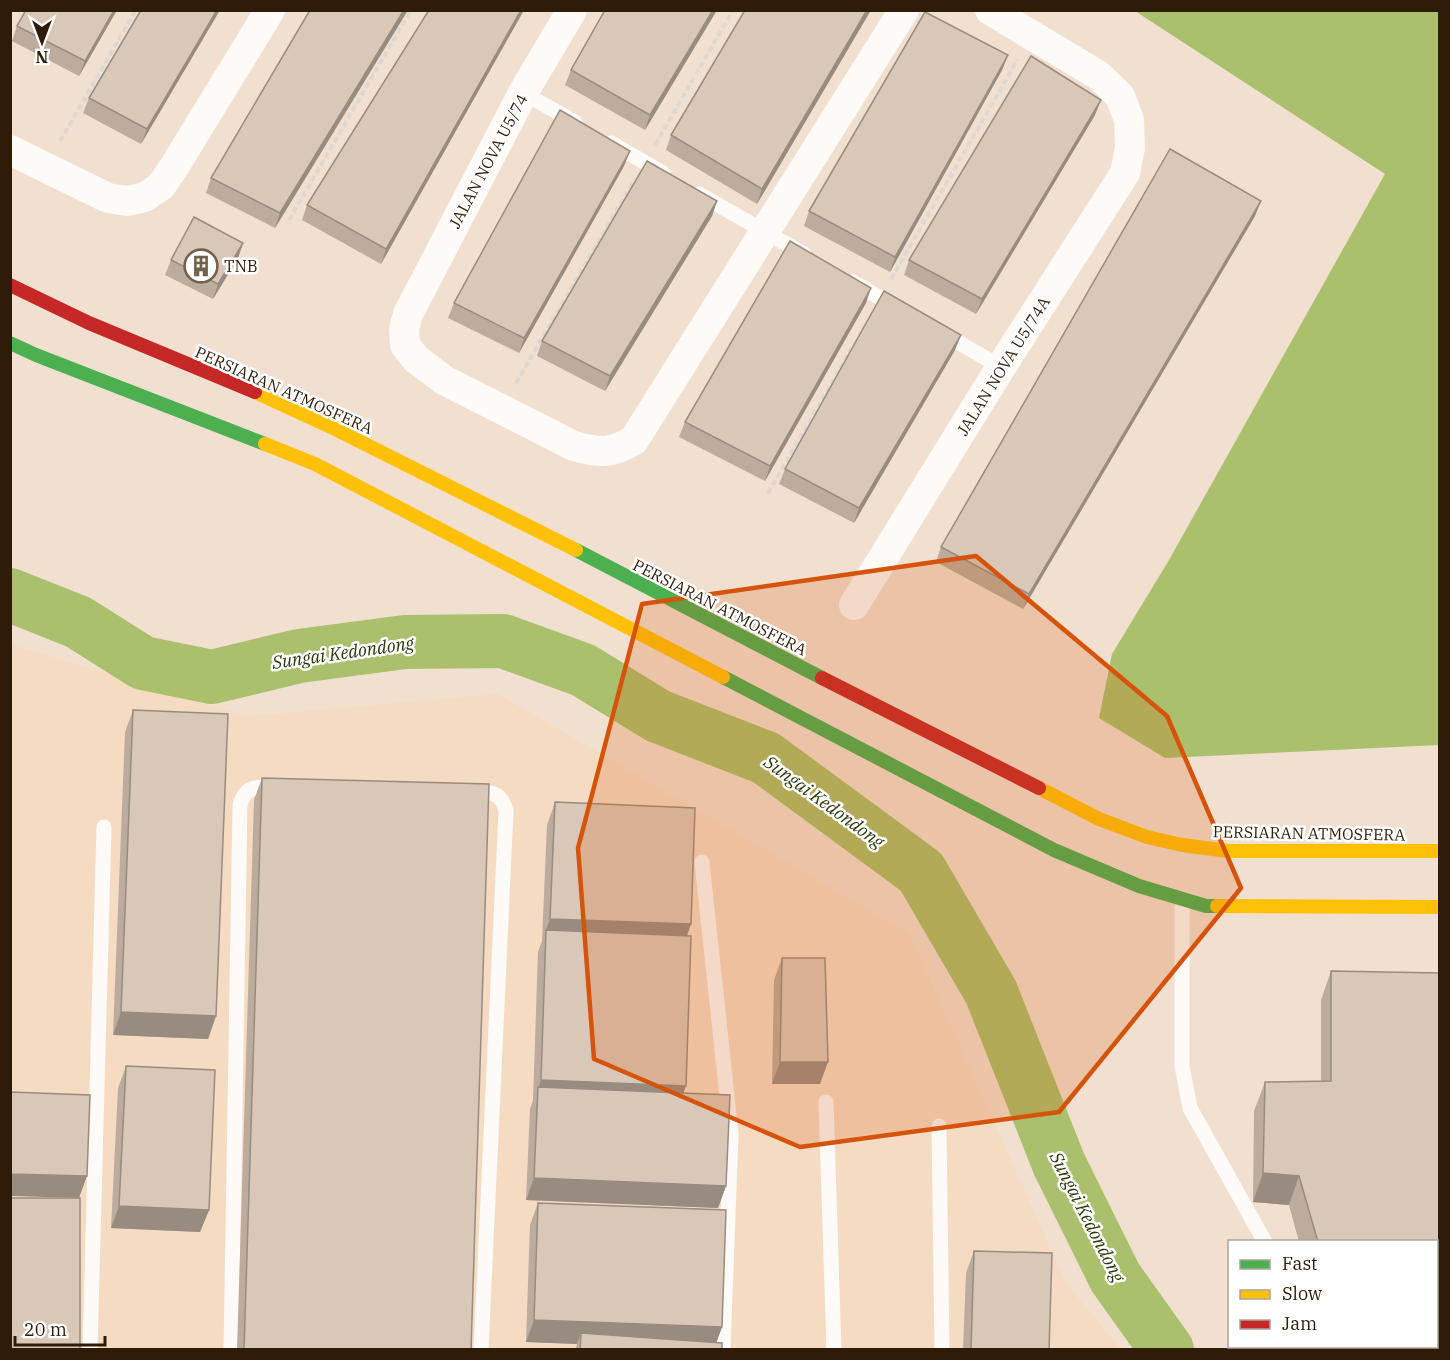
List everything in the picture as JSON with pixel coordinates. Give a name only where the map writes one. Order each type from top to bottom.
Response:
[{"type":"street","points":[[10,150],[108,198],[128,201],[146,197],[161,186],[168,176],[270,10]]},
{"type":"street","name":"JALAN NOVA U5/74","points":[[501,408],[444,380],[416,359],[405,345],[404,329],[408,314],[523,93],[572,10]]},
{"type":"street","points":[[501,408],[574,446],[592,451],[622,448],[634,440],[904,10]]},
{"type":"street","name":"JALAN NOVA U5/74A","points":[[854,605],[1001,367],[1125,173],[1130,148],[1128,120],[1120,96],[1098,75],[990,10]]},
{"type":"street","name":"PERSIARAN ATMOSFERA","points":[[10,285],[89,323],[264,396],[335,429],[557,540],[716,624],[1099,819],[1147,837],[1182,845],[1228,851],[1440,851]]},
{"type":"street","points":[[10,343],[315,464],[1054,850],[1139,886],[1206,906],[1440,907]]},
{"type":"lane","points":[[523,93],[813,259]]},
{"type":"lane","points":[[842,276],[911,315]]},
{"type":"lane","points":[[931,327],[1001,367]]},
{"type":"lane","points":[[231,1350],[240,805],[249,789],[293,788]]},
{"type":"lane","points":[[454,791],[488,792],[497,795],[504,802],[506,811],[481,1350]]},
{"type":"lane","points":[[90,1350],[104,826]]},
{"type":"lane","points":[[702,862],[731,1134],[723,1350]]},
{"type":"lane","points":[[1182,899],[1182,1066],[1190,1108],[1263,1240]]},
{"type":"lane","points":[[826,1102],[834,1350]]},
{"type":"lane","points":[[939,1126],[942,1350]]},
{"type":"path","points":[[44,167],[136,10]]},
{"type":"path","points":[[289,220],[411,10]]},
{"type":"path","points":[[501,408],[733,10]]},
{"type":"path","points":[[768,493],[1031,35]]},
{"type":"highlighted area","points":[[976,556],[1167,716],[1241,888],[1059,1112],[800,1147],[594,1059],[578,848],[642,604]]},
{"type":"shaded area","points":[[1135,11],[1439,11],[1439,745],[1165,758],[1099,718],[1112,654],[1169,560],[1385,174]]},
{"type":"shaded area","points":[[10,644],[246,716],[498,694],[910,934],[1066,1283],[1121,1349],[11,1349]]},
{"type":"building","points":[[26,10],[114,10],[85,61],[17,26]]},
{"type":"building","points":[[141,10],[217,10],[147,129],[89,98]]},
{"type":"building","points":[[310,10],[404,10],[280,213],[211,178]]},
{"type":"building","points":[[429,10],[521,10],[386,249],[307,205]]},
{"type":"building","points":[[605,10],[713,10],[650,115],[571,70]]},
{"type":"building","points":[[745,10],[867,10],[762,189],[671,135]]},
{"type":"building","points":[[925,12],[1008,55],[895,257],[809,211]]},
{"type":"building","points":[[1031,56],[1101,100],[982,299],[909,260]]},
{"type":"building","points":[[560,110],[630,151],[524,338],[454,303]]},
{"type":"building","points":[[1170,149],[1261,201],[1029,594],[941,547]]},
{"type":"building","points":[[647,161],[717,201],[610,376],[542,341]]},
{"type":"building","name":"TNB","points":[[194,217],[243,243],[218,284],[171,260]]},
{"type":"building","points":[[790,241],[871,288],[770,466],[685,422]]},
{"type":"building","points":[[884,291],[961,335],[859,508],[785,469]]},
{"type":"building","points":[[133,710],[228,714],[216,1016],[121,1012]]},
{"type":"building","points":[[262,778],[489,784],[471,1350],[244,1350]]},
{"type":"building","points":[[555,802],[695,808],[691,924],[550,919]]},
{"type":"building","points":[[546,930],[691,936],[686,1086],[541,1080]]},
{"type":"building","points":[[782,958],[825,958],[828,1062],[780,1062]]},
{"type":"building","points":[[1331,971],[1440,973],[1440,1350],[1397,1350],[1396,1348],[1438,1348],[1438,1240],[1317,1240],[1299,1176],[1263,1173],[1265,1082],[1331,1081]]},
{"type":"building","points":[[126,1066],[215,1070],[209,1210],[119,1206]]},
{"type":"building","points":[[538,1087],[730,1095],[726,1186],[534,1178]]},
{"type":"building","points":[[10,1092],[90,1095],[87,1176],[10,1174]]},
{"type":"building","points":[[10,1198],[80,1198],[80,1350],[10,1350]]},
{"type":"building","points":[[538,1203],[726,1210],[722,1327],[534,1320]]},
{"type":"building","points":[[974,1251],[1052,1253],[1049,1350],[971,1350]]},
{"type":"building","points":[[581,1333],[722,1343],[722,1350],[580,1350]]},
{"type":"waterway","name":"Sungai Kedondong","points":[[10,595],[78,622],[143,663],[212,677],[299,656],[405,642],[503,641],[583,670],[658,716],[766,758],[921,872],[991,992],[1059,1164],[1115,1277],[1167,1350]]},
{"type":"traffic: fast","points":[[10,343],[265,444]]},
{"type":"traffic: fast","points":[[576,550],[822,678]]},
{"type":"traffic: fast","points":[[723,677],[1054,850],[1139,886],[1206,906],[1217,906]]},
{"type":"traffic: slow","points":[[255,392],[335,429],[576,550]]},
{"type":"traffic: slow","points":[[265,444],[315,464],[723,677]]},
{"type":"traffic: slow","points":[[1039,788],[1099,819],[1147,837],[1182,845],[1228,851],[1440,851]]},
{"type":"traffic: slow","points":[[1217,906],[1440,907]]},
{"type":"traffic: jam","points":[[10,285],[89,323],[255,392]]},
{"type":"traffic: jam","points":[[822,678],[1039,788]]},
{"type":"place","name":"TNB","points":[[201,266]]}]
